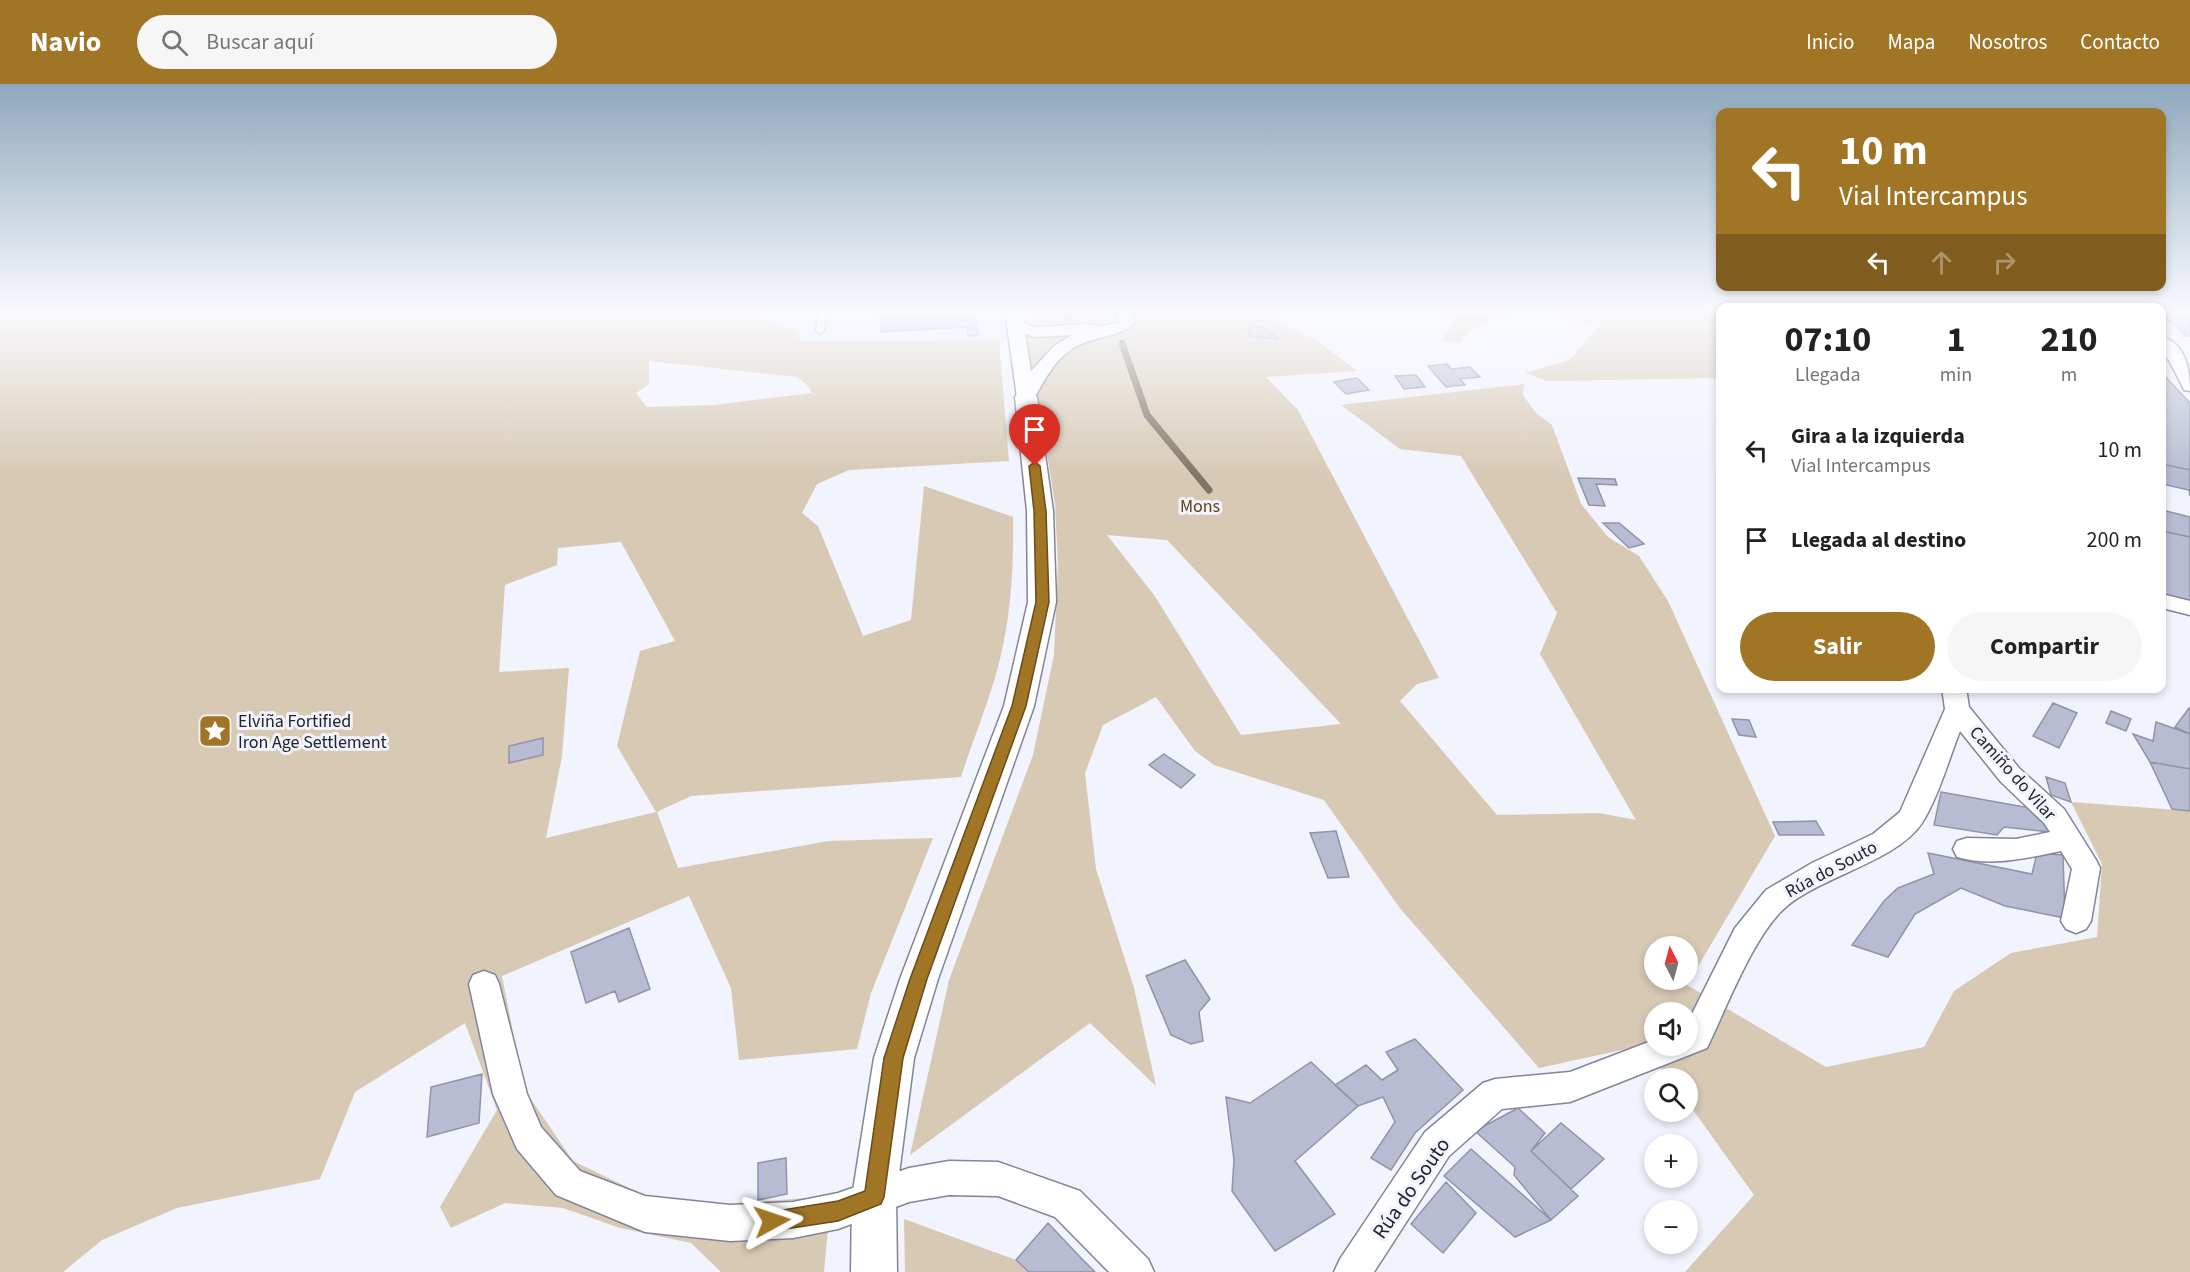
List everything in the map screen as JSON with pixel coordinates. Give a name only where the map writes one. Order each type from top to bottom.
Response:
[{"type":"street","points":[[874,1272],[874,1197],[894,1058],[919,979],[1019,706],[1042,602],[1040,511],[1022,366]]},
{"type":"street","points":[[1026,397],[1037,372],[1042,366]]},
{"type":"street","points":[[2181,366],[2190,386]]},
{"type":"street","points":[[2166,602],[2190,608]]},
{"type":"street","name":"Camiño do Vilar","points":[[1956,698],[2010,775],[2054,816],[2086,868],[2076,921]]},
{"type":"street","name":"Rúa do Souto","points":[[1698,1034],[1745,937],[1776,898],[1822,871],[1882,842],[1911,818],[1956,698]]},
{"type":"street","name":"Camiño do Vilar","points":[[1967,849],[2016,850],[2068,839]]},
{"type":"street","points":[[484,984],[510,1094],[529,1138],[568,1183],[645,1214],[730,1223],[793,1220],[838,1211],[909,1185],[949,1178],[998,1179],[1067,1203],[1135,1272]]},
{"type":"street","name":"Rúa do Souto","points":[[1353,1272],[1437,1144],[1495,1094],[1570,1087],[1652,1056]]},
{"type":"green space","points":[[0,366],[649,366],[649,384],[636,393],[647,407],[713,405],[812,393],[807,385],[797,377],[699,366],[1001,366],[1009,461],[849,470],[817,484],[802,513],[818,526],[863,636],[911,620],[924,486],[1013,517],[1011,592],[1006,630],[990,695],[961,777],[691,796],[657,812],[678,868],[828,841],[933,838],[871,993],[857,1049],[739,1060],[731,988],[689,896],[502,976],[524,1089],[573,1161],[648,1197],[732,1204],[831,1196],[824,1272],[721,1272],[691,1243],[620,1228],[563,1208],[505,1203],[451,1228],[440,1207],[497,1110],[465,1023],[355,1092],[320,1179],[177,1208],[102,1240],[63,1272],[0,1272]],"holes":[[[621,542],[675,641],[640,651],[617,746],[656,812],[546,838],[562,756],[569,668],[499,672],[505,585],[557,565],[558,548]]]},
{"type":"green space","name":"Mons","points":[[1054,366],[1351,366],[1357,371],[1266,377],[1298,410],[1439,678],[1417,684],[1400,701],[1497,815],[1599,813],[1636,820],[1540,654],[1557,613],[1461,456],[1400,449],[1341,405],[1524,384],[1523,395],[1536,413],[1552,425],[1581,504],[1608,537],[1639,556],[1668,601],[1775,836],[1698,966],[1698,936],[1644,936],[1644,990],[1695,990],[1826,1067],[1924,1047],[1954,991],[2011,953],[2097,937],[2102,864],[2071,802],[2190,811],[2190,1272],[1685,1272],[1754,1195],[1698,1117],[1698,1068],[1660,1068],[1631,1048],[1539,1068],[1399,907],[1324,800],[1214,765],[1195,751],[1156,697],[1103,725],[1085,773],[1096,869],[1134,988],[1156,1086],[1090,1023],[910,1155],[949,980],[1033,755],[1054,655],[1058,563],[1055,505],[1037,389]],"holes":[[[1107,535],[1167,540],[1341,724],[1241,735],[1154,595]]]},
{"type":"green space","points":[[1548,366],[1716,366],[1716,378],[1547,381],[1525,373]]},
{"type":"green space","points":[[904,1219],[1016,1260],[1029,1272],[905,1272]]},
{"type":"building","points":[[1428,366],[1449,366],[1451,369],[1470,367],[1480,377],[1460,379],[1465,385],[1446,387]]},
{"type":"building","points":[[1416,375],[1425,387],[1404,389],[1395,376]]},
{"type":"building","points":[[2166,377],[2190,403],[2190,470],[2166,465]]},
{"type":"building","points":[[1357,378],[1369,390],[1346,394],[1334,382]]},
{"type":"building","points":[[2166,465],[2190,470],[2190,496],[2189,490],[2166,485]]},
{"type":"building","points":[[1578,478],[1615,479],[1617,485],[1596,484],[1605,506],[1589,505]]},
{"type":"building","points":[[2166,511],[2190,517],[2190,537],[2166,532]]},
{"type":"building","points":[[1603,523],[1619,523],[1644,544],[1629,548]]},
{"type":"building","points":[[2166,532],[2190,537],[2190,602],[2166,595]]},
{"type":"building","points":[[2053,703],[2077,713],[2059,748],[2033,736]]},
{"type":"building","points":[[2190,708],[2190,734],[2175,727]]},
{"type":"building","points":[[2111,711],[2131,719],[2126,731],[2106,723]]},
{"type":"building","points":[[1732,719],[1749,720],[1756,737],[1739,735]]},
{"type":"building","points":[[2156,722],[2190,734],[2190,769],[2150,762],[2133,734],[2153,741]]},
{"type":"building","points":[[543,738],[543,755],[509,763],[509,746]]},
{"type":"building","points":[[1164,754],[1195,775],[1181,788],[1149,765]]},
{"type":"building","points":[[2150,762],[2190,769],[2190,811],[2172,809]]},
{"type":"building","points":[[2046,777],[2065,783],[2071,802],[2051,795]]},
{"type":"building","points":[[1941,792],[2041,810],[2050,832],[2004,827],[1997,835],[1934,825]]},
{"type":"building","points":[[1816,821],[1824,835],[1779,835],[1773,822]]},
{"type":"building","points":[[1336,831],[1349,877],[1328,878],[1310,833]]},
{"type":"building","points":[[1928,853],[2032,874],[2037,853],[2063,855],[2065,918],[2005,906],[1961,888],[1915,914],[1888,957],[1852,945],[1884,901],[1898,888],[1934,874]]},
{"type":"building","points":[[629,928],[650,989],[619,1002],[615,991],[586,1003],[571,952]]},
{"type":"building","points":[[1185,960],[1210,999],[1199,1012],[1203,1041],[1191,1044],[1171,1035],[1146,976]]},
{"type":"building","points":[[1415,1039],[1463,1090],[1415,1133],[1391,1170],[1371,1158],[1395,1122],[1383,1097],[1358,1106],[1335,1085],[1366,1065],[1382,1080],[1398,1070],[1386,1052]]},
{"type":"building","points":[[1311,1062],[1358,1106],[1295,1161],[1335,1214],[1275,1251],[1232,1191],[1234,1160],[1226,1097],[1250,1103]]},
{"type":"building","points":[[482,1074],[479,1123],[427,1137],[431,1087]]},
{"type":"building","points":[[1518,1108],[1545,1133],[1531,1151],[1578,1196],[1551,1220],[1514,1175],[1515,1167],[1475,1131]]},
{"type":"building","points":[[1561,1123],[1604,1159],[1571,1189],[1531,1151]]},
{"type":"building","points":[[1471,1149],[1551,1220],[1515,1237],[1444,1176]]},
{"type":"building","points":[[786,1158],[787,1194],[758,1200],[758,1163]]},
{"type":"building","points":[[1446,1182],[1476,1213],[1443,1253],[1411,1224]]},
{"type":"building","points":[[1048,1223],[1095,1272],[1029,1272],[1016,1260]]},
{"type":"waterway","points":[[1130,366],[1147,415],[1209,490]]},
{"type":"place","name":"Elviña Fortified Iron Age Settlement","points":[[215,731]]},
{"type":"route","points":[[772,1221],[793,1220],[838,1211],[874,1197],[889,1076],[894,1058],[919,979],[976,830],[1019,706],[1042,602],[1040,511],[1035,466]]}]
